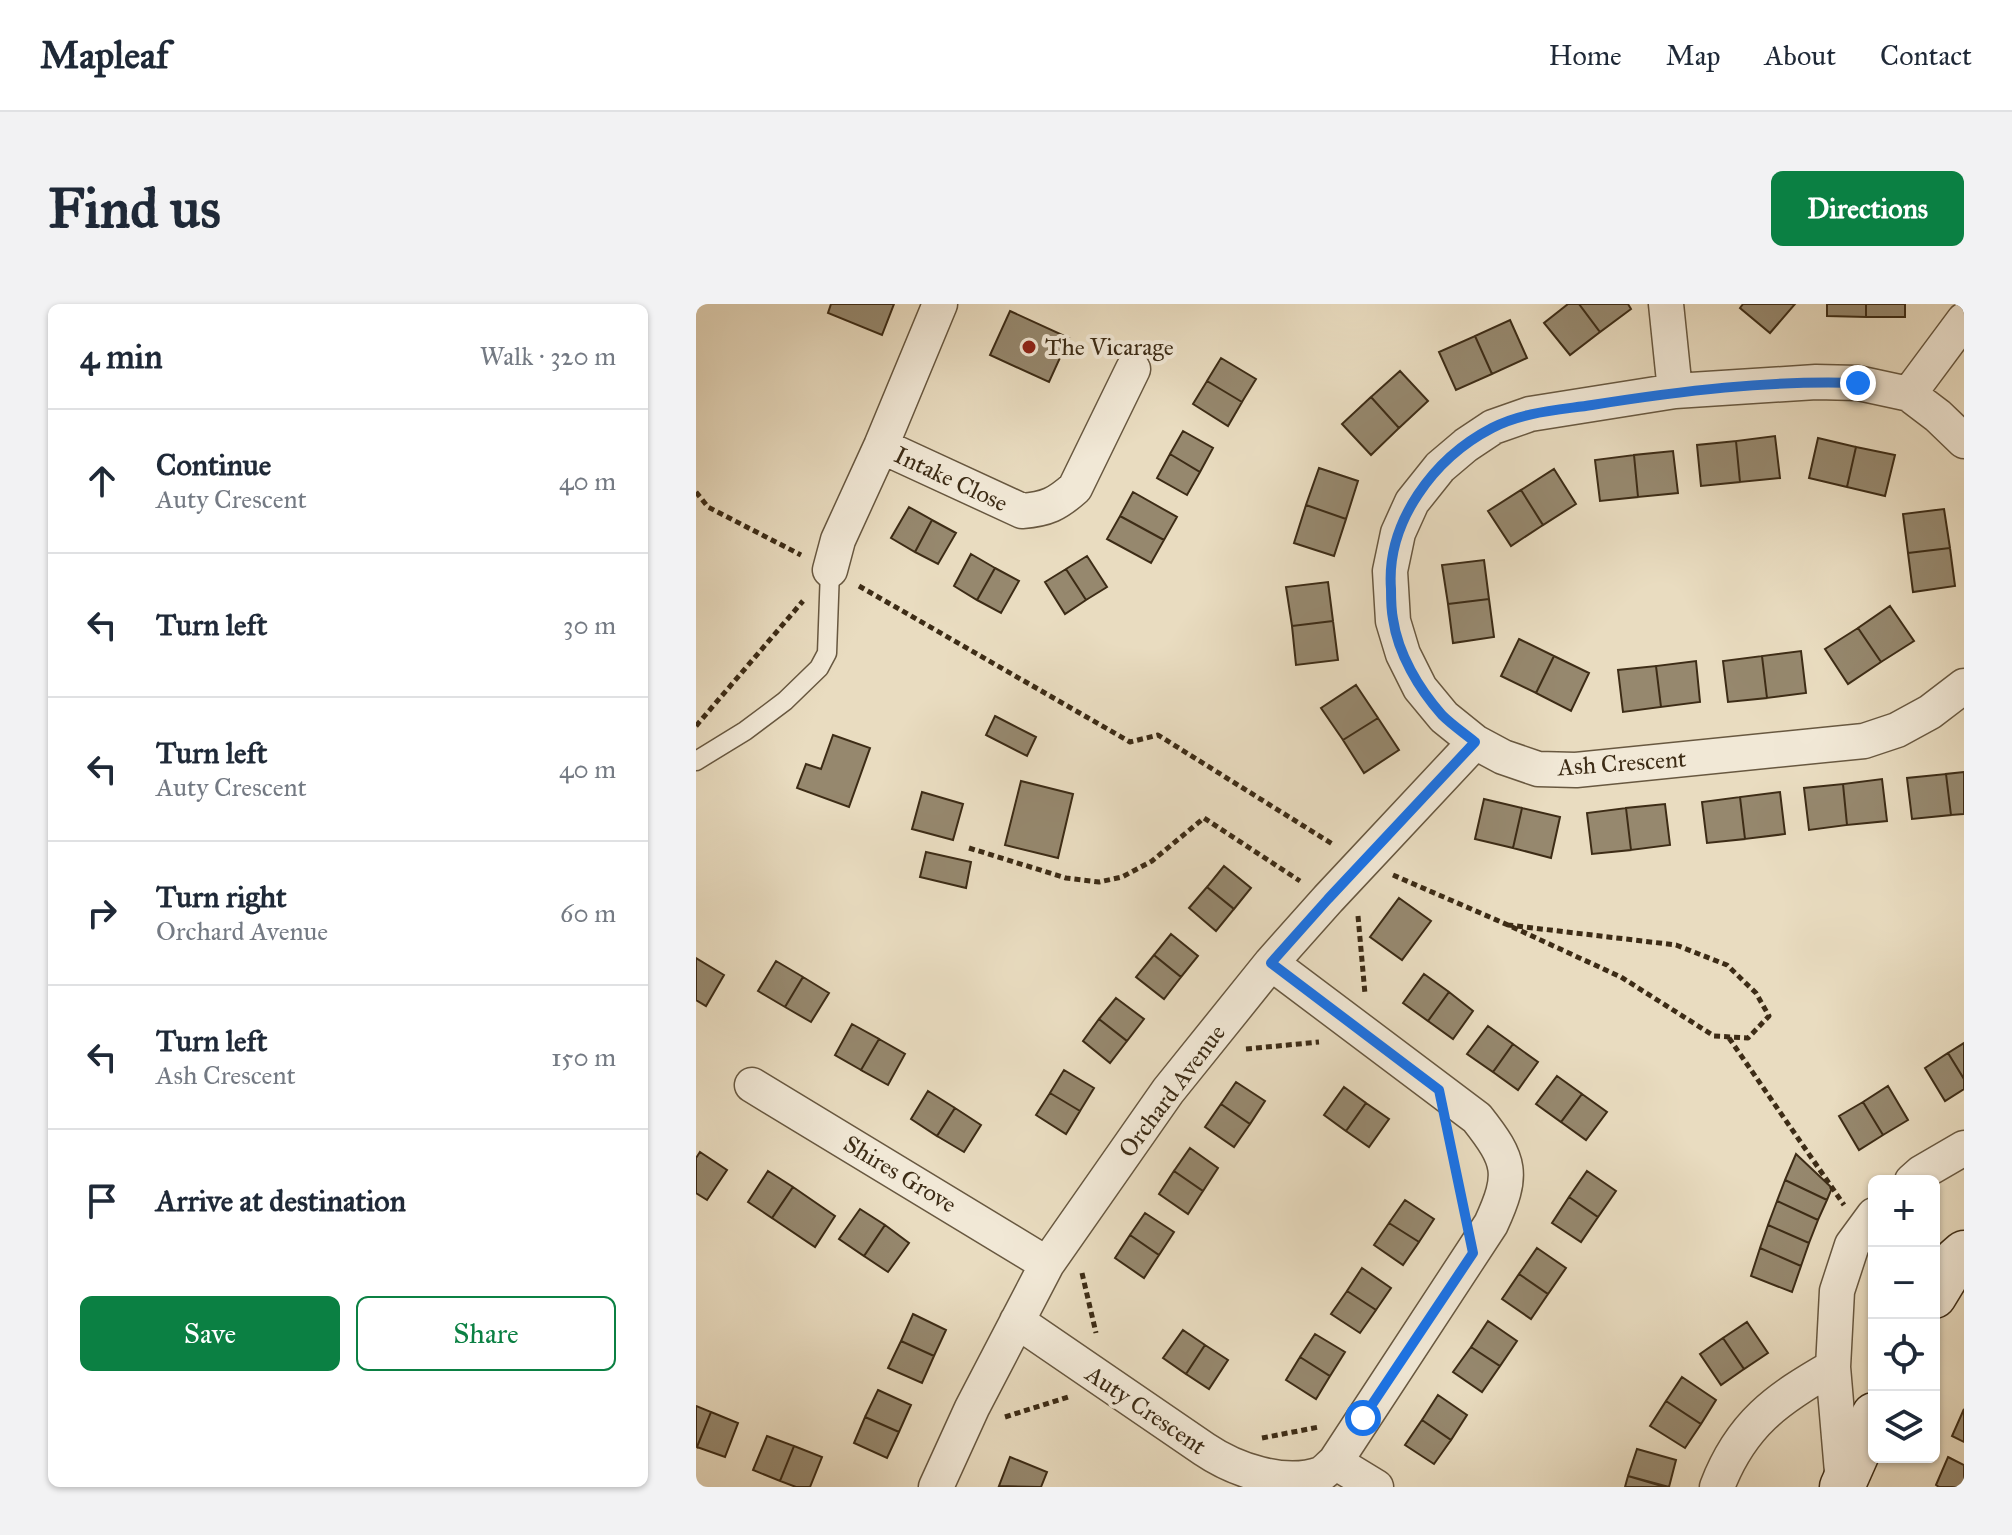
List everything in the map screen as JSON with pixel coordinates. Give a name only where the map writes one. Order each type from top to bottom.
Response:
[{"type":"street","points":[[830,570],[838,540],[940,304]]},
{"type":"street","points":[[1666,304],[1675,391]]},
{"type":"street","points":[[1909,394],[1964,320]]},
{"type":"street","name":"Intake Close","points":[[881,446],[1022,511],[1042,509],[1059,502],[1075,488],[1133,369]]},
{"type":"street","name":"Ash Crescent","points":[[1964,441],[1909,394],[1858,383],[1816,382],[1675,391],[1530,414],[1493,427],[1440,467],[1412,502],[1398,533],[1390,571],[1393,621],[1403,654],[1420,688],[1444,717],[1475,742],[1503,757],[1538,769],[1576,770],[1864,741],[1897,730],[1930,712],[1964,686]]},
{"type":"street","name":"Orchard Avenue","points":[[936,1487],[972,1408],[1047,1264],[1168,1091],[1271,963],[1475,742]]},
{"type":"street","name":"Auty Crescent","points":[[1017,1321],[1217,1458],[1252,1478],[1277,1484],[1301,1483],[1319,1476],[1335,1462],[1491,1224],[1504,1196],[1507,1169],[1495,1141],[1477,1118],[1271,963]]},
{"type":"street","name":"Shires Grove","points":[[752,1085],[1047,1264]]},
{"type":"street","points":[[1919,1175],[1964,1148]]},
{"type":"street","points":[[1843,1486],[1833,1367],[1837,1291],[1852,1245],[1867,1224]]},
{"type":"street","points":[[1717,1487],[1727,1461],[1752,1424],[1794,1389],[1833,1367]]},
{"type":"street","points":[[1843,1486],[1868,1429]]},
{"type":"street","points":[[1335,1462],[1376,1487]]},
{"type":"lane","points":[[696,761],[745,731],[785,701],[819,668],[827,653],[830,570]]},
{"type":"path","points":[[696,492],[708,507],[830,570],[1130,742],[1158,735],[1363,862],[1621,977],[1714,1036],[1748,1038],[1769,1016],[1756,993],[1727,965],[1676,945],[1508,925]]},
{"type":"path","points":[[696,726],[830,570]]},
{"type":"path","points":[[969,848],[1066,878],[1099,882],[1122,877],[1152,861],[1204,818],[1328,899]]},
{"type":"path","points":[[1728,1037],[1832,1186],[1867,1224]]},
{"type":"path","points":[[1439,1090],[1473,1253]]},
{"type":"path","points":[[1262,1438],[1363,1418]]},
{"type":"building","points":[[831,304],[894,304],[882,335],[828,313]]},
{"type":"building","points":[[1568,304],[1579,304],[1600,332],[1570,355],[1544,323]]},
{"type":"building","points":[[1579,304],[1628,304],[1631,309],[1600,332]]},
{"type":"building","points":[[1743,304],[1795,304],[1770,333],[1740,308]]},
{"type":"building","points":[[1827,304],[1866,304],[1866,317],[1827,316]]},
{"type":"building","points":[[1866,304],[1905,304],[1905,317],[1866,317]]},
{"type":"building","name":"The Vicarage","points":[[1010,311],[1069,338],[1049,382],[990,355]]},
{"type":"building","points":[[1510,320],[1527,358],[1492,374],[1475,336]]},
{"type":"building","points":[[1475,336],[1492,374],[1456,390],[1439,352]]},
{"type":"building","points":[[1221,358],[1256,379],[1242,402],[1207,381]]},
{"type":"building","points":[[1400,371],[1428,401],[1399,428],[1371,397]]},
{"type":"building","points":[[1207,381],[1242,402],[1228,426],[1193,404]]},
{"type":"building","points":[[1371,397],[1399,428],[1371,455],[1342,424]]},
{"type":"building","points":[[1183,431],[1213,448],[1200,472],[1170,454]]},
{"type":"building","points":[[1775,436],[1780,478],[1740,482],[1736,441]]},
{"type":"building","points":[[1818,438],[1856,447],[1847,487],[1809,478]]},
{"type":"building","points":[[1736,441],[1740,482],[1701,486],[1697,445]]},
{"type":"building","points":[[1856,447],[1895,455],[1885,496],[1847,487]]},
{"type":"building","points":[[1673,451],[1678,493],[1638,497],[1634,455]]},
{"type":"building","points":[[1170,454],[1200,472],[1187,495],[1157,478]]},
{"type":"building","points":[[1634,455],[1638,497],[1600,501],[1595,460]]},
{"type":"building","points":[[1319,468],[1358,481],[1346,519],[1306,505]]},
{"type":"building","points":[[1554,469],[1576,504],[1543,525],[1521,490]]},
{"type":"building","points":[[1521,490],[1543,525],[1511,546],[1488,511]]},
{"type":"building","points":[[1133,492],[1177,517],[1164,540],[1120,516]]},
{"type":"building","points":[[1306,505],[1346,519],[1334,556],[1294,543]]},
{"type":"building","points":[[909,507],[932,520],[915,552],[891,538]]},
{"type":"building","points":[[1944,509],[1950,548],[1908,553],[1903,514]]},
{"type":"building","points":[[1120,516],[1164,540],[1151,563],[1107,539]]},
{"type":"building","points":[[932,520],[956,533],[938,564],[915,552]]},
{"type":"building","points":[[1950,548],[1955,586],[1913,592],[1908,553]]},
{"type":"building","points":[[971,554],[995,568],[977,600],[954,586]]},
{"type":"building","points":[[1087,556],[1107,587],[1086,600],[1066,569]]},
{"type":"building","points":[[1484,560],[1489,599],[1448,604],[1442,565]]},
{"type":"building","points":[[995,568],[1019,581],[1001,613],[977,600]]},
{"type":"building","points":[[1066,569],[1086,600],[1065,614],[1045,582]]},
{"type":"building","points":[[1328,582],[1333,621],[1292,626],[1286,587]]},
{"type":"building","points":[[1489,599],[1494,637],[1453,643],[1448,604]]},
{"type":"building","points":[[1890,606],[1914,641],[1881,662],[1858,628]]},
{"type":"building","points":[[1333,621],[1338,660],[1296,665],[1292,626]]},
{"type":"building","points":[[1858,628],[1881,662],[1848,684],[1825,649]]},
{"type":"building","points":[[1519,639],[1554,656],[1536,693],[1501,676]]},
{"type":"building","points":[[1801,651],[1806,693],[1767,698],[1762,656]]},
{"type":"building","points":[[1554,656],[1589,673],[1571,711],[1536,693]]},
{"type":"building","points":[[1762,656],[1767,698],[1728,702],[1723,661]]},
{"type":"building","points":[[1696,661],[1700,702],[1661,707],[1656,666]]},
{"type":"building","points":[[1656,666],[1661,707],[1623,712],[1618,670]]},
{"type":"building","points":[[1356,685],[1378,718],[1343,740],[1321,708]]},
{"type":"building","points":[[995,716],[1036,737],[1027,756],[986,735]]},
{"type":"building","points":[[1378,718],[1399,750],[1364,773],[1343,740]]},
{"type":"building","points":[[833,735],[870,748],[849,807],[797,788],[806,764],[821,769]]},
{"type":"building","points":[[1964,772],[1964,814],[1951,815],[1946,774]]},
{"type":"building","points":[[1946,774],[1951,815],[1912,819],[1907,778]]},
{"type":"building","points":[[1882,779],[1887,821],[1847,825],[1843,784]]},
{"type":"building","points":[[1021,781],[1073,794],[1058,858],[1005,845]]},
{"type":"building","points":[[1843,784],[1847,825],[1809,830],[1804,788]]},
{"type":"building","points":[[922,792],[963,804],[953,840],[912,829]]},
{"type":"building","points":[[1780,792],[1785,834],[1745,839],[1740,797]]},
{"type":"building","points":[[1740,797],[1745,839],[1707,843],[1702,802]]},
{"type":"building","points":[[1484,799],[1522,808],[1513,848],[1475,839]]},
{"type":"building","points":[[1665,804],[1670,845],[1631,850],[1626,808]]},
{"type":"building","points":[[1522,808],[1560,817],[1551,858],[1513,848]]},
{"type":"building","points":[[1626,808],[1631,850],[1592,854],[1587,813]]},
{"type":"building","points":[[926,852],[971,862],[966,888],[920,877]]},
{"type":"building","points":[[1224,866],[1251,888],[1234,909],[1207,887]]},
{"type":"building","points":[[1207,887],[1234,909],[1216,931],[1189,908]]},
{"type":"building","points":[[1399,898],[1431,921],[1402,960],[1370,937]]},
{"type":"building","points":[[1171,934],[1198,956],[1181,977],[1154,955]]},
{"type":"building","points":[[1154,955],[1181,977],[1164,999],[1136,977]]},
{"type":"building","points":[[696,958],[724,975],[706,1006],[696,1000]]},
{"type":"building","points":[[776,961],[803,977],[785,1007],[758,991]]},
{"type":"building","points":[[1424,974],[1449,992],[1428,1021],[1403,1003]]},
{"type":"building","points":[[803,977],[829,993],[811,1022],[785,1007]]},
{"type":"building","points":[[1449,992],[1473,1011],[1453,1039],[1428,1021]]},
{"type":"building","points":[[1116,998],[1144,1019],[1127,1041],[1099,1019]]},
{"type":"building","points":[[1099,1019],[1127,1041],[1110,1063],[1083,1041]]},
{"type":"building","points":[[852,1024],[879,1039],[861,1070],[835,1055]]},
{"type":"building","points":[[1488,1026],[1513,1044],[1493,1072],[1467,1054]]},
{"type":"building","points":[[879,1039],[905,1054],[888,1085],[861,1070]]},
{"type":"building","points":[[1964,1043],[1964,1079],[1948,1053]]},
{"type":"building","points":[[1513,1044],[1538,1062],[1518,1090],[1493,1072]]},
{"type":"building","points":[[1948,1053],[1964,1079],[1964,1089],[1945,1101],[1925,1068]]},
{"type":"building","points":[[1064,1070],[1094,1088],[1080,1111],[1050,1093]]},
{"type":"building","points":[[1557,1076],[1582,1094],[1561,1122],[1536,1104]]},
{"type":"building","points":[[1236,1082],[1265,1101],[1250,1124],[1221,1104]]},
{"type":"building","points":[[1888,1086],[1908,1120],[1883,1135],[1863,1102]]},
{"type":"building","points":[[1344,1087],[1366,1103],[1346,1131],[1324,1115]]},
{"type":"building","points":[[928,1091],[955,1108],[937,1136],[911,1119]]},
{"type":"building","points":[[1050,1093],[1080,1111],[1066,1134],[1036,1115]]},
{"type":"building","points":[[1582,1094],[1607,1112],[1586,1140],[1561,1122]]},
{"type":"building","points":[[1863,1102],[1883,1135],[1859,1150],[1839,1116]]},
{"type":"building","points":[[1366,1103],[1389,1119],[1369,1147],[1346,1131]]},
{"type":"building","points":[[1221,1104],[1250,1124],[1234,1147],[1205,1127]]},
{"type":"building","points":[[955,1108],[981,1125],[964,1152],[937,1136]]},
{"type":"building","points":[[1190,1148],[1218,1168],[1203,1191],[1174,1171]]},
{"type":"building","points":[[700,1152],[727,1170],[707,1200],[696,1193],[696,1158]]},
{"type":"building","points":[[1796,1154],[1832,1188],[1827,1200],[1785,1180]]},
{"type":"building","points":[[768,1171],[793,1187],[772,1218],[748,1202]]},
{"type":"building","points":[[1174,1171],[1203,1191],[1188,1214],[1159,1194]]},
{"type":"building","points":[[1587,1171],[1616,1191],[1598,1217],[1569,1197]]},
{"type":"building","points":[[1785,1180],[1827,1200],[1818,1220],[1777,1201]]},
{"type":"building","points":[[793,1187],[835,1216],[815,1247],[772,1218]]},
{"type":"building","points":[[1569,1197],[1598,1217],[1581,1242],[1552,1223]]},
{"type":"building","points":[[1405,1200],[1434,1219],[1419,1242],[1389,1223]]},
{"type":"building","points":[[1777,1201],[1818,1220],[1809,1243],[1768,1225]]},
{"type":"building","points":[[860,1209],[885,1225],[864,1256],[839,1239]]},
{"type":"building","points":[[1145,1213],[1174,1232],[1159,1255],[1130,1235]]},
{"type":"building","points":[[1389,1223],[1419,1242],[1403,1265],[1374,1245]]},
{"type":"building","points":[[885,1225],[909,1243],[888,1272],[864,1256]]},
{"type":"building","points":[[1768,1225],[1809,1243],[1801,1266],[1760,1248]]},
{"type":"building","points":[[1130,1235],[1159,1255],[1144,1278],[1115,1258]]},
{"type":"building","points":[[1537,1248],[1566,1268],[1548,1294],[1519,1274]]},
{"type":"building","points":[[1760,1248],[1801,1266],[1792,1292],[1751,1276]]},
{"type":"building","points":[[1362,1268],[1391,1288],[1376,1310],[1347,1291]]},
{"type":"building","points":[[1519,1274],[1548,1294],[1531,1319],[1502,1299]]},
{"type":"building","points":[[1347,1291],[1376,1310],[1360,1333],[1331,1314]]},
{"type":"building","points":[[913,1314],[946,1330],[934,1356],[901,1341]]},
{"type":"building","points":[[1488,1321],[1517,1341],[1500,1366],[1471,1347]]},
{"type":"building","points":[[1747,1322],[1768,1353],[1744,1369],[1723,1338]]},
{"type":"building","points":[[1183,1330],[1205,1345],[1186,1374],[1163,1358]]},
{"type":"building","points":[[1315,1334],[1345,1352],[1330,1376],[1300,1357]]},
{"type":"building","points":[[1723,1338],[1744,1369],[1721,1385],[1700,1354]]},
{"type":"building","points":[[901,1341],[934,1356],[922,1383],[888,1368]]},
{"type":"building","points":[[1205,1345],[1228,1360],[1209,1389],[1186,1374]]},
{"type":"building","points":[[1471,1347],[1500,1366],[1482,1392],[1453,1372]]},
{"type":"building","points":[[1300,1357],[1330,1376],[1316,1399],[1286,1380]]},
{"type":"building","points":[[1682,1377],[1716,1400],[1701,1424],[1666,1401]]},
{"type":"building","points":[[878,1390],[911,1405],[899,1432],[865,1417]]},
{"type":"building","points":[[1438,1395],[1467,1415],[1451,1440],[1422,1420]]},
{"type":"building","points":[[1666,1401],[1701,1424],[1685,1448],[1650,1426]]},
{"type":"building","points":[[696,1406],[711,1412],[697,1447],[696,1446]]},
{"type":"building","points":[[1964,1409],[1964,1442],[1952,1436]]},
{"type":"building","points":[[711,1412],[738,1423],[725,1457],[697,1447]]},
{"type":"building","points":[[865,1417],[899,1432],[887,1458],[854,1443]]},
{"type":"building","points":[[1422,1420],[1451,1440],[1434,1464],[1405,1445]]},
{"type":"building","points":[[767,1436],[794,1446],[780,1481],[753,1470]]},
{"type":"building","points":[[794,1446],[822,1457],[810,1487],[796,1487],[780,1481]]},
{"type":"building","points":[[1637,1449],[1676,1460],[1669,1487],[1628,1476]]},
{"type":"building","points":[[1010,1457],[1047,1472],[1041,1487],[999,1486]]},
{"type":"building","points":[[1948,1457],[1964,1465],[1964,1487],[1936,1485]]},
{"type":"building","points":[[1628,1476],[1665,1487],[1625,1487]]},
{"type":"place","name":"The Vicarage","points":[[1029,347]]},
{"type":"route","points":[[1363,1418],[1473,1253],[1439,1090],[1271,963],[1475,742],[1444,717],[1420,688],[1403,654],[1393,621],[1390,571],[1398,533],[1412,502],[1440,467],[1466,445],[1493,427],[1530,414],[1675,391],[1816,382],[1858,383]]}]
